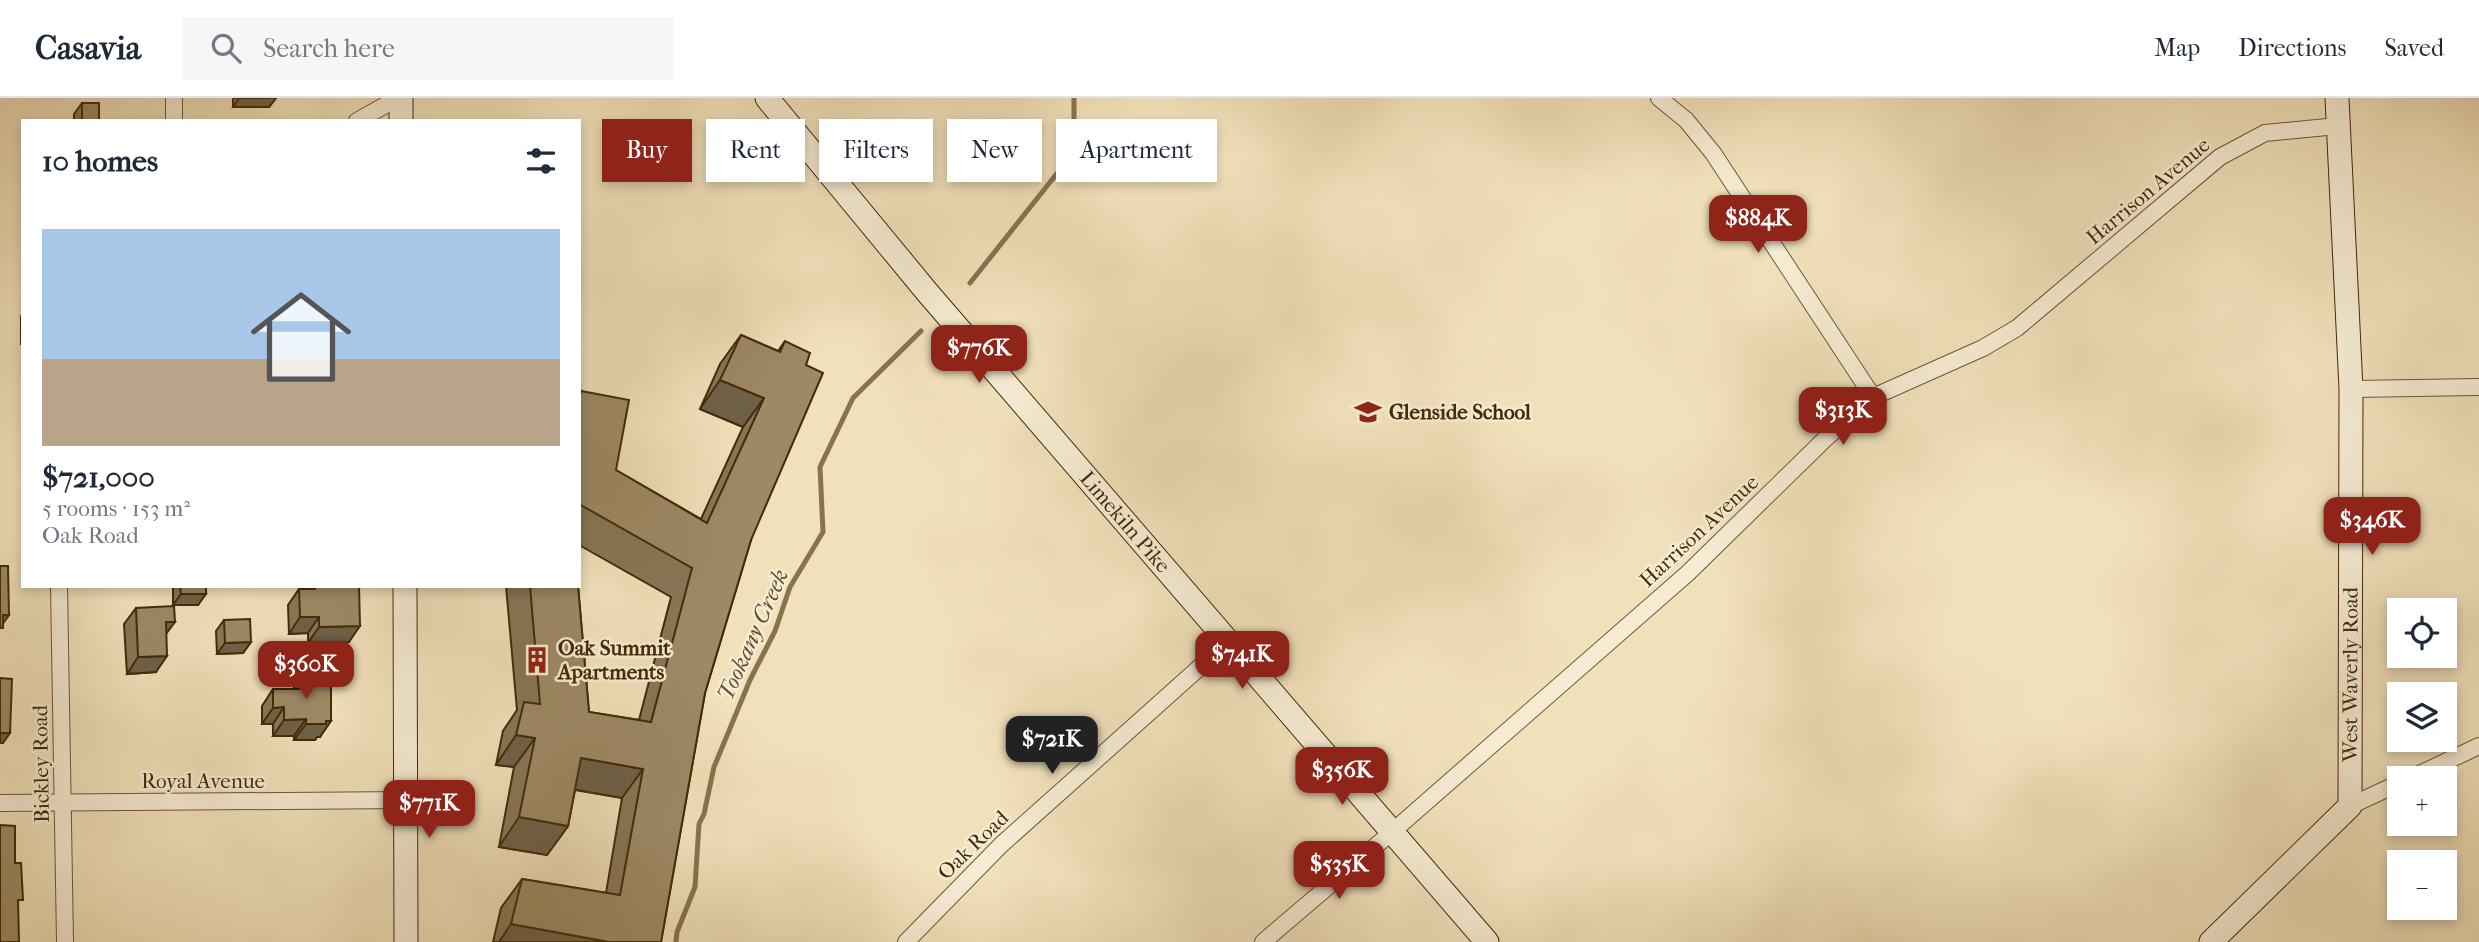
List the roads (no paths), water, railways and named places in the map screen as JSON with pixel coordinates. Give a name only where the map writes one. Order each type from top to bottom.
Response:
[{"type":"main road","points":[[400,98],[401,119]]},
{"type":"main road","name":"Limekiln Pike","points":[[766,98],[936,302],[1487,942]]},
{"type":"main road","name":"West Waverly Road","points":[[2337,98],[2351,389],[2350,806]]},
{"type":"main road","points":[[405,588],[406,942]]},
{"type":"main road","points":[[2211,942],[2350,806]]},
{"type":"street","points":[[174,98],[174,119]]},
{"type":"street","points":[[361,119],[400,98]]},
{"type":"street","points":[[1659,98],[1686,120],[1713,153],[1873,397]]},
{"type":"street","name":"Harrison Avenue","points":[[1263,942],[1688,573],[1825,439],[1873,397],[1983,348],[2017,328],[2234,148],[2265,133],[2337,126]]},
{"type":"street","points":[[2351,389],[2479,387]]},
{"type":"street","name":"Bickley Road","points":[[59,588],[65,942]]},
{"type":"street","name":"Oak Road","points":[[906,942],[1001,845],[1228,642]]},
{"type":"street","points":[[2437,766],[2479,746]]},
{"type":"street","points":[[2350,806],[2387,789]]},
{"type":"street","name":"Royal Avenue","points":[[0,803],[407,800]]},
{"type":"waterway","name":"Tookany Creek","points":[[970,283],[1074,152],[1074,98]]},
{"type":"waterway","name":"Tookany Creek","points":[[676,942],[677,932],[695,887],[699,824],[704,814],[714,767],[750,680],[775,631],[790,587],[823,532],[820,467],[853,398],[921,331]]},
{"type":"place","name":"Glenside School","points":[[1368,412]]},
{"type":"place","name":"Oak Summit Apartments","points":[[537,660]]}]
